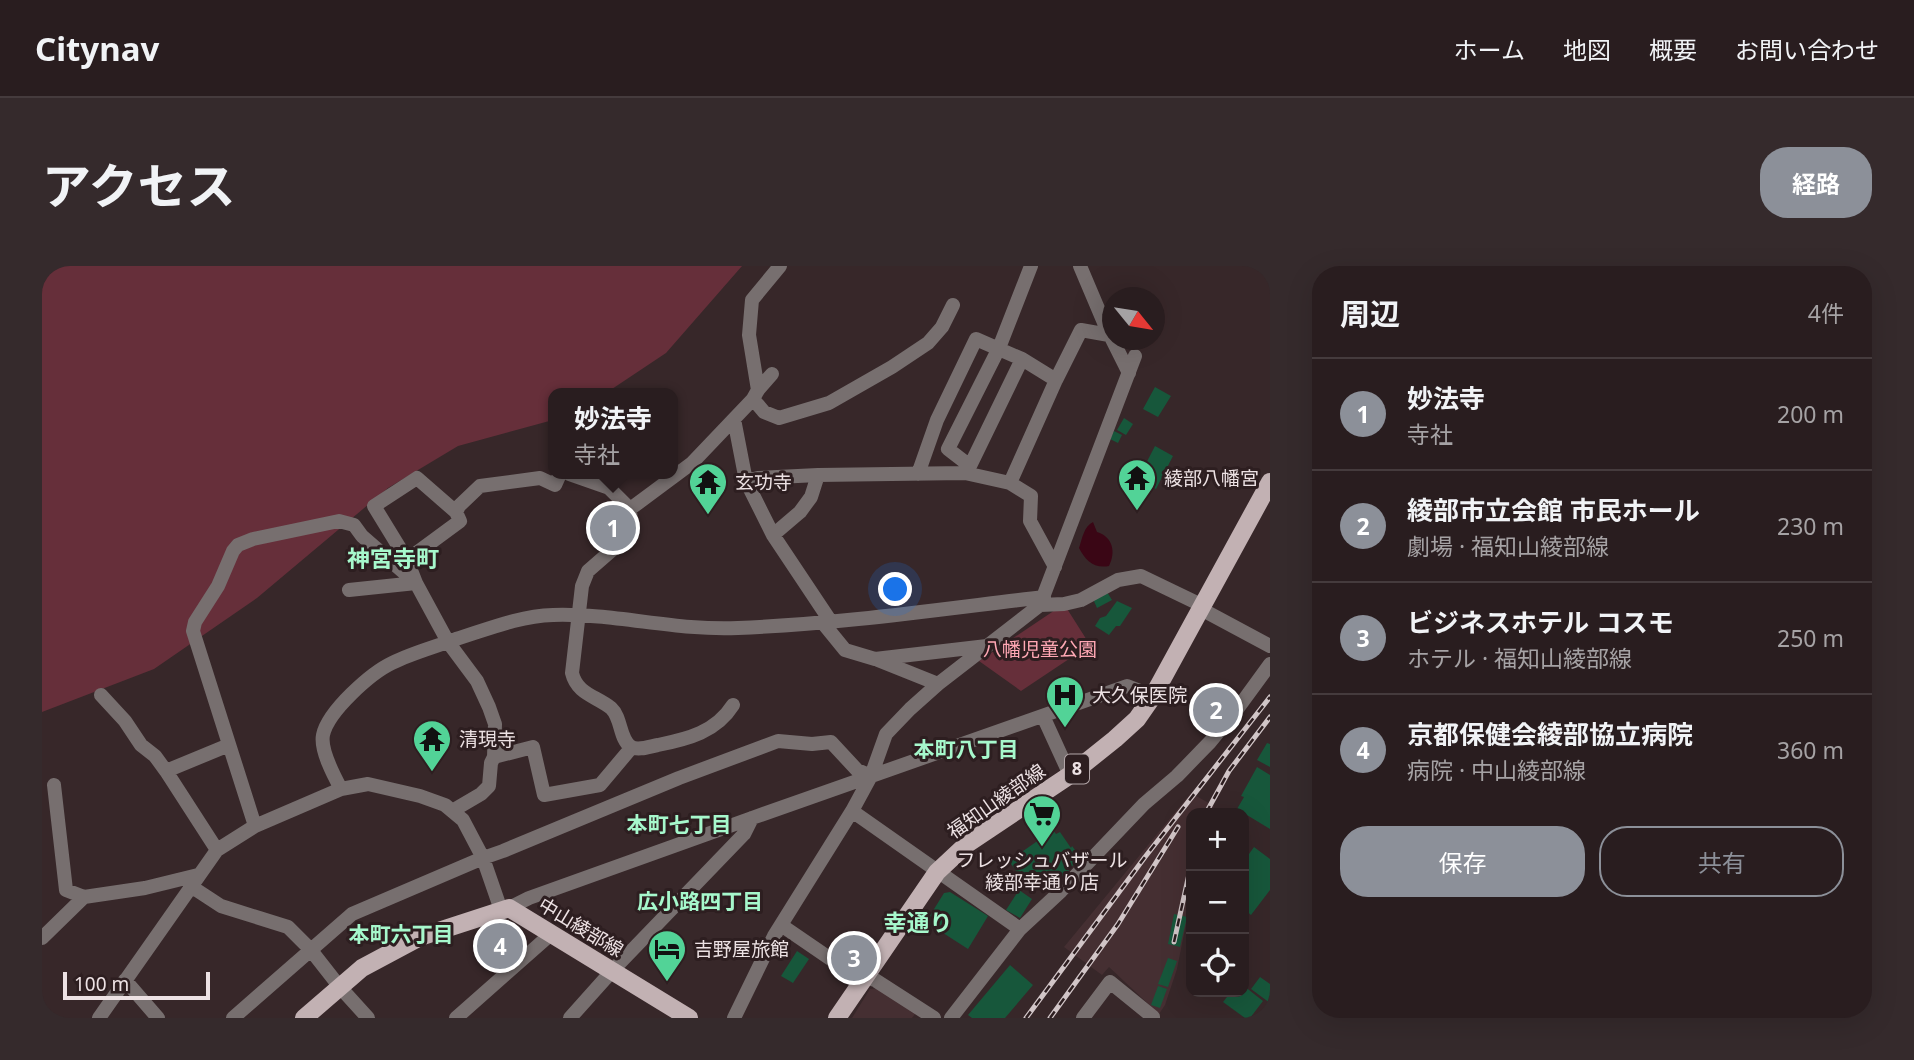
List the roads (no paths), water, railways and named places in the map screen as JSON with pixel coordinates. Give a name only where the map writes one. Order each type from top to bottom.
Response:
[{"type":"main road","name":"福知山綾部線","points":[[837,1018],[937,872],[967,844],[1070,775],[1137,719],[1153,696],[1270,482]]},
{"type":"main road","name":"中山綾部線","points":[[505,909],[689,1018]]},
{"type":"main road","points":[[304,1018],[362,968],[420,937],[505,909]]},
{"type":"street","points":[[780,266],[752,300],[749,335],[755,395],[764,412],[779,418],[829,403],[892,367],[928,343],[942,327],[953,305]]},
{"type":"street","points":[[967,469],[948,449],[999,348],[1031,266]]},
{"type":"street","points":[[1080,266],[1102,318]]},
{"type":"street","points":[[1010,483],[1081,330],[1102,334]]},
{"type":"street","points":[[918,474],[937,419],[976,339],[1022,359],[1056,380]]},
{"type":"street","points":[[1117,350],[1129,373]]},
{"type":"street","points":[[734,1018],[781,925],[872,776],[886,734],[938,684],[1042,601],[1135,356]]},
{"type":"street","points":[[967,469],[1022,359]]},
{"type":"street","points":[[678,473],[692,463],[734,419],[772,374]]},
{"type":"street","points":[[734,419],[746,481],[773,535],[845,650],[938,684]]},
{"type":"street","points":[[746,481],[758,478],[918,474],[967,469],[1010,483],[1031,496],[1030,521],[1055,567]]},
{"type":"street","points":[[773,535],[800,512],[811,498],[818,475]]},
{"type":"street","points":[[407,560],[460,520],[456,512],[417,478],[374,506],[407,560],[416,583],[448,642],[477,681],[495,724],[494,757],[489,772],[489,786],[481,794],[452,811]]},
{"type":"street","points":[[456,512],[481,486],[540,478],[555,485],[558,479]]},
{"type":"street","points":[[583,479],[609,488],[630,509],[631,525],[628,537],[588,572],[582,586],[572,673],[574,682],[586,694],[611,708],[617,715],[626,740],[632,747],[640,749],[689,738],[709,729],[727,714],[733,705]]},
{"type":"street","points":[[630,509],[670,479]]},
{"type":"street","points":[[255,826],[193,631],[195,622],[218,586],[233,551],[238,545],[253,539],[339,522],[354,525],[362,536],[416,583]]},
{"type":"street","points":[[341,789],[328,766],[323,735],[345,700],[369,678],[390,664],[519,618],[578,616],[736,629],[1042,601],[1064,604],[1081,600],[1118,580],[1141,576],[1195,602],[1201,609],[1270,646]]},
{"type":"street","points":[[349,590],[416,583]]},
{"type":"street","points":[[875,659],[988,646]]},
{"type":"street","points":[[950,1018],[1020,929],[1061,891],[1144,804],[1177,776],[1238,708],[1270,664]]},
{"type":"street","points":[[99,1018],[217,850],[255,826],[341,789],[368,784],[420,796],[445,805],[463,820],[505,909],[752,818],[1127,686],[1153,696]]},
{"type":"street","points":[[101,695],[166,771],[217,850]]},
{"type":"street","points":[[1043,716],[1070,775]]},
{"type":"street","points":[[233,1018],[352,914],[679,778],[778,741],[831,743],[857,770],[872,776]]},
{"type":"street","points":[[166,771],[229,745]]},
{"type":"street","points":[[494,757],[533,747],[544,795],[600,785],[632,747]]},
{"type":"street","points":[[54,785],[66,890],[84,897],[195,881]]},
{"type":"street","points":[[852,811],[1020,929]]},
{"type":"street","points":[[570,1018],[744,834],[752,818]]},
{"type":"street","points":[[195,881],[221,906],[288,927],[368,1018]]},
{"type":"street","points":[[42,938],[84,897]]},
{"type":"street","points":[[781,925],[854,975],[874,980],[934,1018]]},
{"type":"street","points":[[456,1018],[551,934]]},
{"type":"street","points":[[125,980],[158,1018]]},
{"type":"street","points":[[1083,1018],[1110,982],[1153,1017]]},
{"type":"railway","points":[[1026,1018],[1145,857],[1270,697]]},
{"type":"railway","points":[[1209,808],[1229,771],[1270,717]]},
{"type":"railway","points":[[1050,1018],[1118,924],[1178,827]]},
{"type":"railway","points":[[1174,942],[1190,871]]},
{"type":"place","name":"綾部八幡宮","points":[[1137,512]]},
{"type":"place","name":"玄功寺","points":[[708,516]]},
{"type":"place","name":"妙法寺","points":[[613,528]]},
{"type":"place","name":"綾部市立会館 市民ホール","points":[[1216,710]]},
{"type":"place","name":"大久保医院","points":[[1065,729]]},
{"type":"place","name":"清現寺","points":[[432,773]]},
{"type":"place","name":"フレッシュバザール 綾部幸通り店","points":[[1042,848]]},
{"type":"place","name":"京都保健会綾部協立病院","points":[[500,946]]},
{"type":"place","name":"ビジネスホテル コスモ","points":[[854,958]]},
{"type":"place","name":"吉野屋旅館","points":[[667,983]]},
{"type":"district","name":"神宮寺町","points":[[393,559]]},
{"type":"district","name":"本町八丁目","points":[[966,750]]},
{"type":"district","name":"本町七丁目","points":[[679,825]]},
{"type":"district","name":"広小路四丁目","points":[[700,902]]},
{"type":"district","name":"幸通り","points":[[918,923]]},
{"type":"district","name":"本町六丁目","points":[[401,935]]},
{"type":"park label","name":"八幡児童公園","points":[[1040,649]]}]
